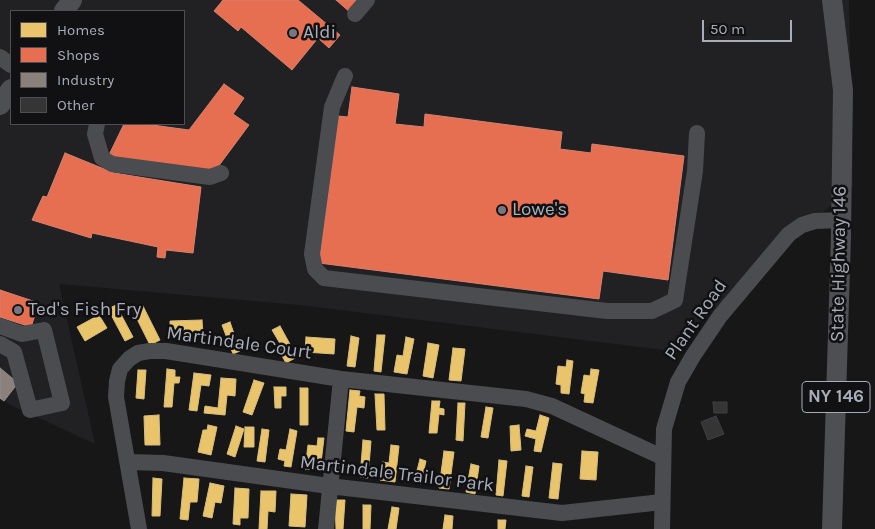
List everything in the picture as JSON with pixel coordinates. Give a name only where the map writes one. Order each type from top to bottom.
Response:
[{"type":"main road","name":"State Highway 146","points":[[832,0],[842,90],[841,220],[832,529]]},
{"type":"main road","points":[[0,106],[10,91]]},
{"type":"street","points":[[356,14],[367,0]]},
{"type":"street","points":[[345,76],[332,107],[312,254],[315,269],[324,278],[607,311],[652,311],[675,300],[695,171],[697,133]]},
{"type":"street","points":[[97,125],[95,134],[102,158],[112,164],[210,177],[221,173]]},
{"type":"street","name":"Plant Road","points":[[662,529],[664,429],[678,382],[693,356],[720,316],[788,234],[802,224],[815,221],[841,220]]},
{"type":"street","points":[[0,326],[22,334],[44,330],[62,403],[30,410],[7,348],[22,334]]},
{"type":"street","name":"Martindale Court","points":[[139,529],[129,462],[116,397],[117,380],[120,370],[129,359],[138,353],[166,352],[341,379],[526,398],[552,406],[662,457]]},
{"type":"street","points":[[326,529],[341,379]]},
{"type":"street","name":"Martindale Trailor Park","points":[[129,462],[163,463],[329,486],[562,513],[662,502]]},
{"type":"shaded area","points":[[0,0],[849,0],[853,186],[703,319],[664,350],[300,305],[59,284],[95,444],[0,400]]},
{"type":"building: Homes","points":[[116,305],[133,337],[125,341],[108,309]]},
{"type":"building: Homes","points":[[143,306],[160,340],[150,345],[133,311]]},
{"type":"building: Homes","points":[[99,315],[107,328],[85,341],[77,327]]},
{"type":"building: Homes","points":[[202,320],[203,335],[170,336],[170,321]]},
{"type":"building: Homes","points":[[230,322],[240,351],[233,354],[222,325]]},
{"type":"building: Homes","points":[[280,326],[297,357],[286,363],[278,349],[282,347],[272,330]]},
{"type":"building: Homes","points":[[377,335],[385,335],[381,372],[374,371]]},
{"type":"building: Homes","points":[[351,336],[359,338],[355,367],[347,366]]},
{"type":"building: Homes","points":[[306,337],[335,339],[334,354],[305,352]]},
{"type":"building: Homes","points":[[406,337],[414,339],[407,374],[394,372],[397,355],[403,356]]},
{"type":"building: Homes","points":[[428,343],[439,345],[433,378],[423,376]]},
{"type":"building: Homes","points":[[453,348],[465,349],[461,381],[449,380]]},
{"type":"building: Homes","points":[[567,360],[573,361],[569,394],[561,393],[561,385],[556,384],[558,366],[566,367]]},
{"type":"building: Homes","points":[[167,369],[175,370],[175,377],[180,377],[179,383],[174,383],[172,407],[164,407]]},
{"type":"building: Homes","points":[[591,369],[599,370],[593,403],[584,402],[585,394],[581,393],[584,375],[590,376]]},
{"type":"building: Homes","points":[[138,370],[146,370],[144,399],[136,398]]},
{"type":"building: Homes","points":[[194,373],[211,375],[209,386],[201,385],[197,411],[189,410]]},
{"type":"building: Homes","points":[[221,378],[236,379],[235,396],[227,395],[225,415],[204,413],[205,406],[218,408]]},
{"type":"building: Homes","points":[[254,380],[264,383],[252,415],[243,412]]},
{"type":"building: Homes","points":[[274,387],[286,387],[286,396],[281,396],[281,408],[275,408]]},
{"type":"building: Homes","points":[[300,388],[308,388],[308,425],[300,425]]},
{"type":"building: Homes","points":[[350,390],[360,391],[359,396],[365,397],[364,408],[357,407],[354,432],[346,431]]},
{"type":"building: Homes","points":[[375,394],[384,394],[385,430],[377,430]]},
{"type":"building: Homes","points":[[432,401],[440,401],[439,408],[444,409],[444,415],[439,414],[437,433],[429,433]]},
{"type":"building: Homes","points":[[458,403],[465,403],[463,441],[456,440]]},
{"type":"building: Homes","points":[[486,407],[493,408],[488,438],[481,437]]},
{"type":"building: Homes","points":[[159,415],[160,445],[145,445],[144,416]]},
{"type":"building: Homes","points":[[540,415],[549,418],[541,452],[534,451],[536,439],[525,436],[527,429],[536,431]]},
{"type":"building: Homes","points":[[208,425],[217,427],[211,455],[198,452],[203,430],[207,430]]},
{"type":"building: Homes","points":[[519,425],[521,450],[511,451],[510,426]]},
{"type":"building: Homes","points":[[236,426],[244,429],[235,457],[227,454]]},
{"type":"building: Homes","points":[[245,427],[254,427],[254,447],[244,447]]},
{"type":"building: Homes","points":[[262,429],[269,430],[265,462],[257,461]]},
{"type":"building: Homes","points":[[290,429],[297,431],[291,467],[284,466],[285,461],[278,459],[280,449],[286,450]]},
{"type":"building: Homes","points":[[318,438],[324,438],[320,471],[305,469],[308,445],[317,446]]},
{"type":"building: Homes","points":[[363,440],[371,441],[368,478],[360,477]]},
{"type":"building: Homes","points":[[391,445],[399,446],[395,482],[380,480],[382,462],[389,463]]},
{"type":"building: Homes","points":[[444,451],[454,452],[449,489],[439,488]]},
{"type":"building: Homes","points":[[582,451],[598,452],[596,480],[580,479]]},
{"type":"building: Homes","points":[[420,459],[426,461],[421,484],[414,482]]},
{"type":"building: Homes","points":[[499,460],[507,461],[503,496],[496,495]]},
{"type":"building: Homes","points":[[553,463],[562,464],[558,499],[549,498]]},
{"type":"building: Homes","points":[[471,464],[479,466],[475,494],[466,492]]},
{"type":"building: Homes","points":[[526,466],[533,467],[529,497],[522,496]]},
{"type":"building: Homes","points":[[153,478],[162,479],[160,516],[152,516]]},
{"type":"building: Homes","points":[[184,478],[199,479],[197,502],[190,502],[188,520],[180,519]]},
{"type":"building: Homes","points":[[210,483],[224,486],[221,503],[215,502],[212,518],[203,516]]},
{"type":"building: Homes","points":[[235,488],[249,489],[248,518],[240,518],[240,525],[233,524]]},
{"type":"building: Homes","points":[[261,491],[276,491],[275,512],[268,511],[267,529],[259,529]]},
{"type":"building: Homes","points":[[291,494],[307,495],[305,527],[289,526]]},
{"type":"building: Homes","points":[[335,500],[345,500],[343,529],[336,529]]},
{"type":"building: Homes","points":[[363,505],[371,505],[370,529],[363,529]]},
{"type":"building: Homes","points":[[392,507],[399,508],[396,529],[388,529]]},
{"type":"building: Homes","points":[[445,515],[453,516],[452,529],[443,529]]},
{"type":"building: Homes","points":[[498,520],[506,520],[505,529],[498,529]]},
{"type":"building: Shops","name":"Aldi","points":[[223,0],[298,0],[340,35],[329,48],[318,38],[292,70],[241,27],[238,31],[214,11]]},
{"type":"building: Shops","points":[[336,0],[362,0],[351,13]]},
{"type":"building: Shops","points":[[224,84],[244,98],[233,114],[249,125],[212,175],[107,159],[124,125],[152,125],[189,130]]},
{"type":"building: Shops","name":"Lowe's","points":[[352,87],[399,94],[395,124],[424,127],[425,114],[562,132],[560,149],[591,153],[592,144],[684,156],[668,280],[603,271],[599,299],[319,263],[338,116],[348,117]]},
{"type":"building: Shops","points":[[65,153],[114,173],[201,187],[193,253],[166,250],[165,258],[157,257],[158,247],[92,233],[91,238],[32,220],[43,196],[47,197]]},
{"type":"building: Shops","name":"Ted's Fish Fry","points":[[0,290],[39,303],[31,327],[0,317]]},
{"type":"building: Industry","points":[[0,368],[18,383],[4,401],[0,398]]},
{"type":"building: Other","points":[[713,402],[727,402],[727,413],[714,413]]},
{"type":"building: Other","points":[[716,416],[724,434],[708,440],[701,422]]},
{"type":"place","name":"Aldi","points":[[293,33]]},
{"type":"place","name":"Lowe's","points":[[502,210]]},
{"type":"place","name":"Ted's Fish Fry","points":[[18,310]]}]
